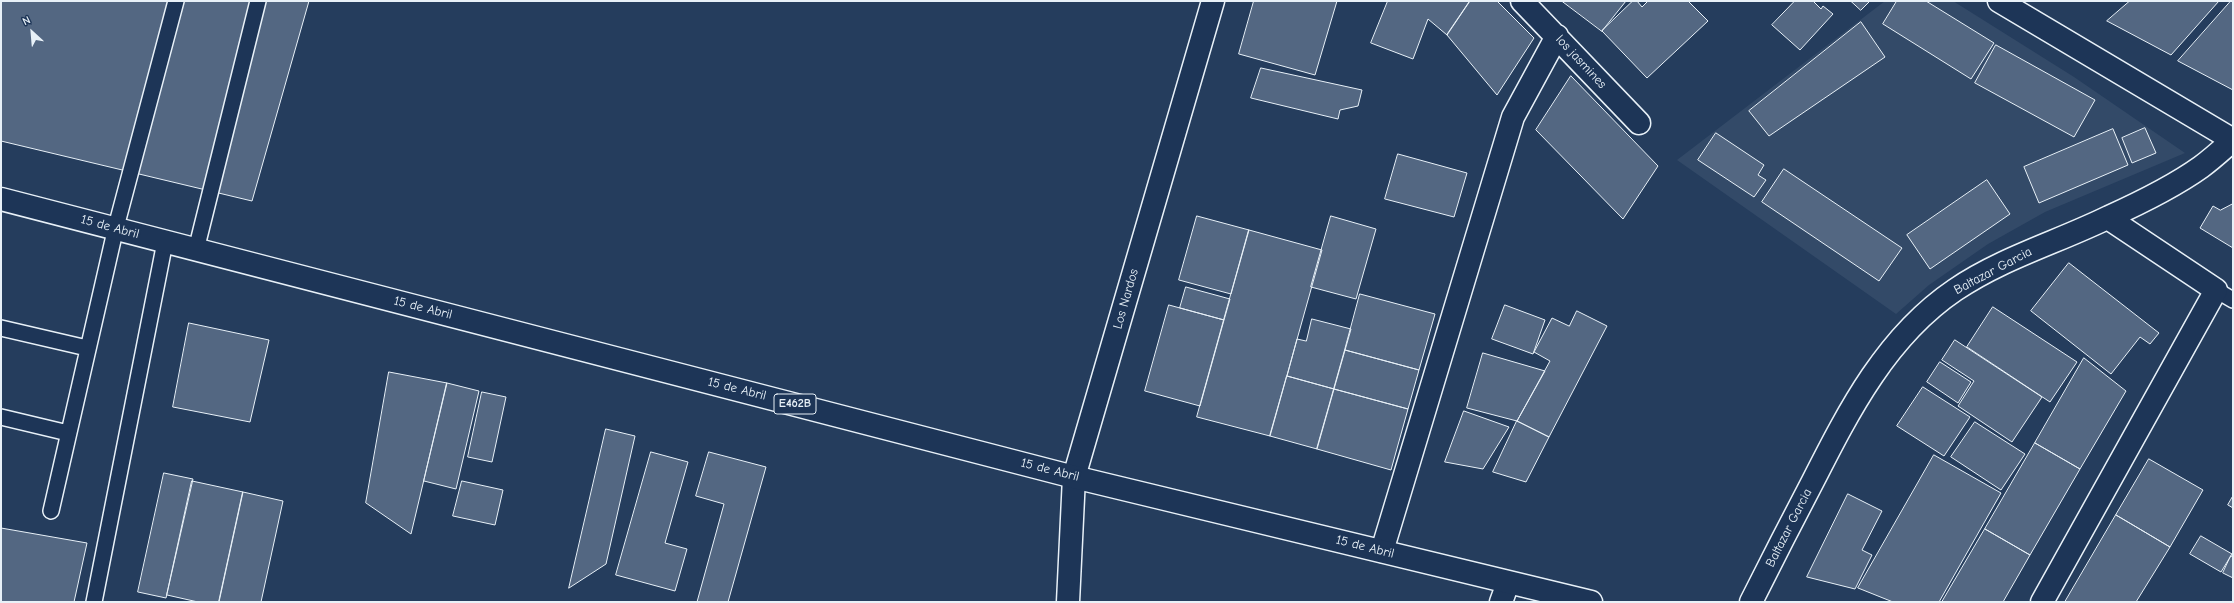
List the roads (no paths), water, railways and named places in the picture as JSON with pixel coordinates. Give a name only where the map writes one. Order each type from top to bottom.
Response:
[{"type":"street","name":"Los Nardos","points":[[1068,602],[1074,477],[1213,1]]},
{"type":"street","name":"los jasmines","points":[[1522,1],[1639,123]]},
{"type":"street","points":[[1998,1],[2233,140]]},
{"type":"street","points":[[1382,550],[1512,117],[1557,36]]},
{"type":"street","name":"Baltazar Garcia","points":[[1751,602],[1843,423],[1875,371],[1910,327],[1955,290],[1992,269],[2042,245],[2108,218],[2161,191],[2201,167],[2233,140]]},
{"type":"street","name":"15 de Abril","points":[[1,200],[116,228],[165,242],[1074,477],[1382,550],[1505,592],[1591,602]]},
{"type":"street","points":[[2042,602],[2225,295],[2108,218]]},
{"type":"lane","points":[[51,511],[87,348],[116,228],[176,1]]},
{"type":"lane","points":[[196,250],[258,1]]},
{"type":"lane","points":[[94,602],[165,242]]},
{"type":"lane","points":[[1,328],[87,348]]},
{"type":"lane","points":[[1,417],[68,433]]}]
